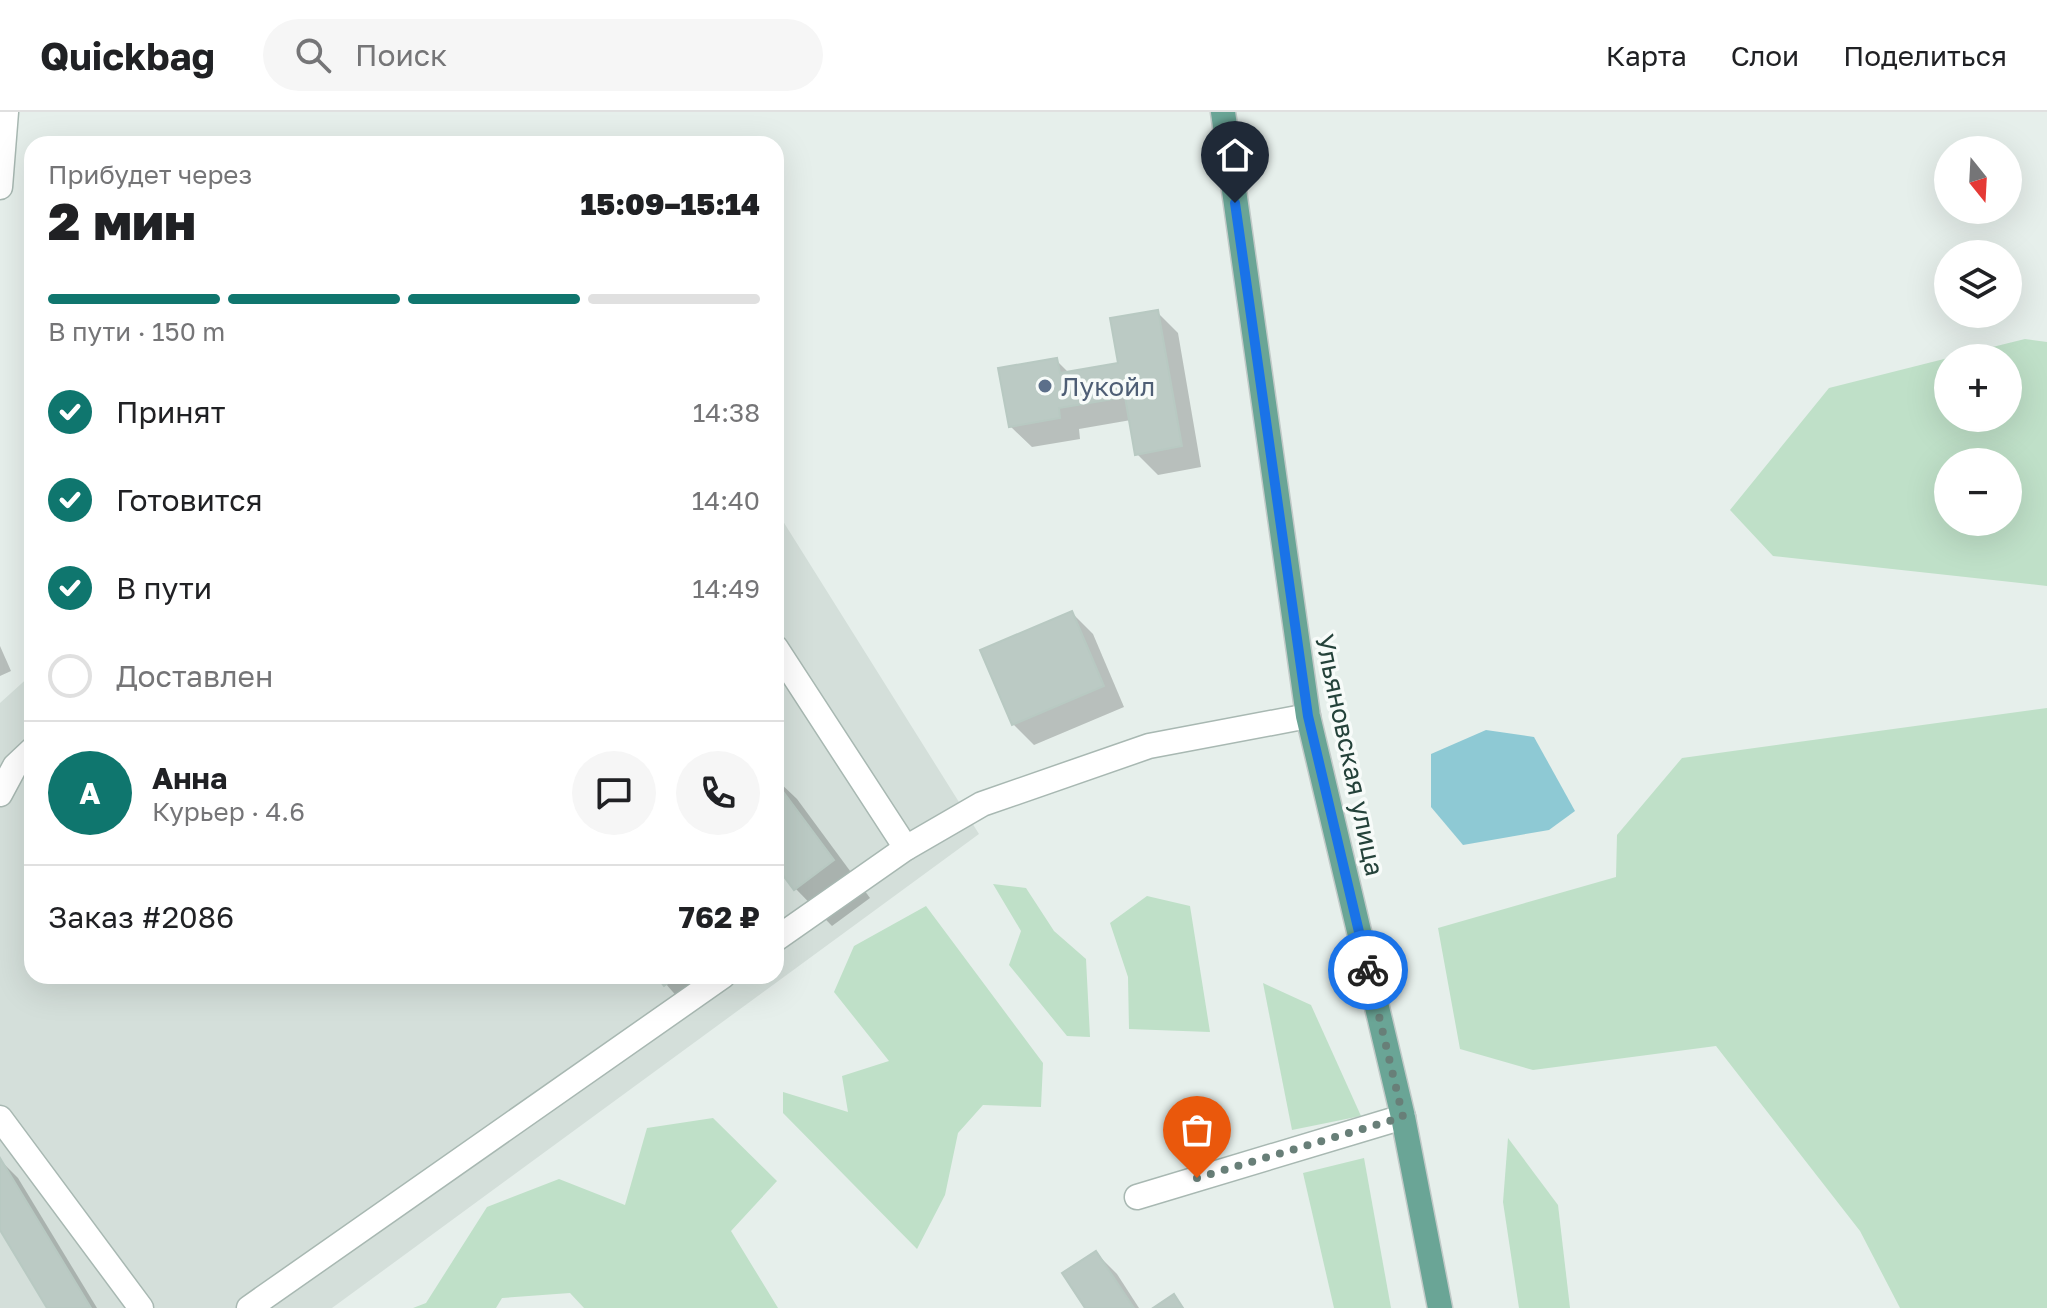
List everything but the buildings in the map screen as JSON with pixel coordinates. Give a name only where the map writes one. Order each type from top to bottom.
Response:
[{"type":"main road","name":"Ульяновская улица","points":[[1223,112],[1308,716],[1403,1117],[1440,1308]]},
{"type":"lane","points":[[0,187],[6,112]]},
{"type":"lane","points":[[784,660],[906,848]]},
{"type":"lane","points":[[784,933],[906,848],[982,804],[1149,746],[1308,716]]},
{"type":"lane","points":[[0,794],[15,766],[24,758]]},
{"type":"lane","points":[[249,1308],[712,984]]},
{"type":"lane","points":[[1137,1197],[1403,1117]]},
{"type":"lane","points":[[0,1118],[141,1308]]},
{"type":"shaded area","points":[[784,523],[979,834],[784,977]]},
{"type":"shaded area","points":[[24,681],[24,984],[774,984],[332,1308],[0,1308],[0,703]]},
{"type":"green space","points":[[2025,339],[2047,342],[2047,586],[1773,556],[1730,510],[1829,388],[1934,362],[1934,432],[2022,432],[2022,344],[2005,344]]},
{"type":"green space","points":[[2047,708],[2047,1308],[1900,1308],[1860,1231],[1716,1046],[1533,1070],[1460,1049],[1438,928],[1616,877],[1617,835],[1682,758]]},
{"type":"green space","points":[[993,884],[1026,888],[1054,931],[1086,959],[1090,1037],[1067,1036],[1009,965],[1021,931]]},
{"type":"green space","points":[[1147,896],[1190,906],[1210,1032],[1129,1029],[1128,977],[1110,923]]},
{"type":"green space","points":[[926,906],[1043,1063],[1041,1107],[983,1105],[958,1133],[945,1195],[917,1249],[783,1113],[783,1092],[848,1112],[842,1076],[889,1061],[834,992],[854,946]]},
{"type":"green space","points":[[1263,983],[1311,1005],[1361,1116],[1292,1130]]},
{"type":"green space","points":[[713,1118],[777,1181],[731,1231],[778,1308],[584,1308],[570,1293],[502,1298],[496,1308],[413,1308],[426,1303],[487,1207],[559,1179],[625,1205],[647,1128]]},
{"type":"green space","points":[[1508,1138],[1558,1205],[1570,1308],[1519,1308],[1503,1202]]},
{"type":"green space","points":[[1364,1158],[1391,1308],[1334,1308],[1303,1173]]},
{"type":"water","points":[[1486,730],[1534,737],[1575,811],[1549,830],[1463,845],[1431,807],[1431,754]]},
{"type":"way so far","points":[[1197,1178],[1403,1117],[1368,970]]},
{"type":"place","name":"Лукойл","points":[[1045,386]]},
{"type":"route","points":[[1235,203],[1308,716],[1368,970]]}]
